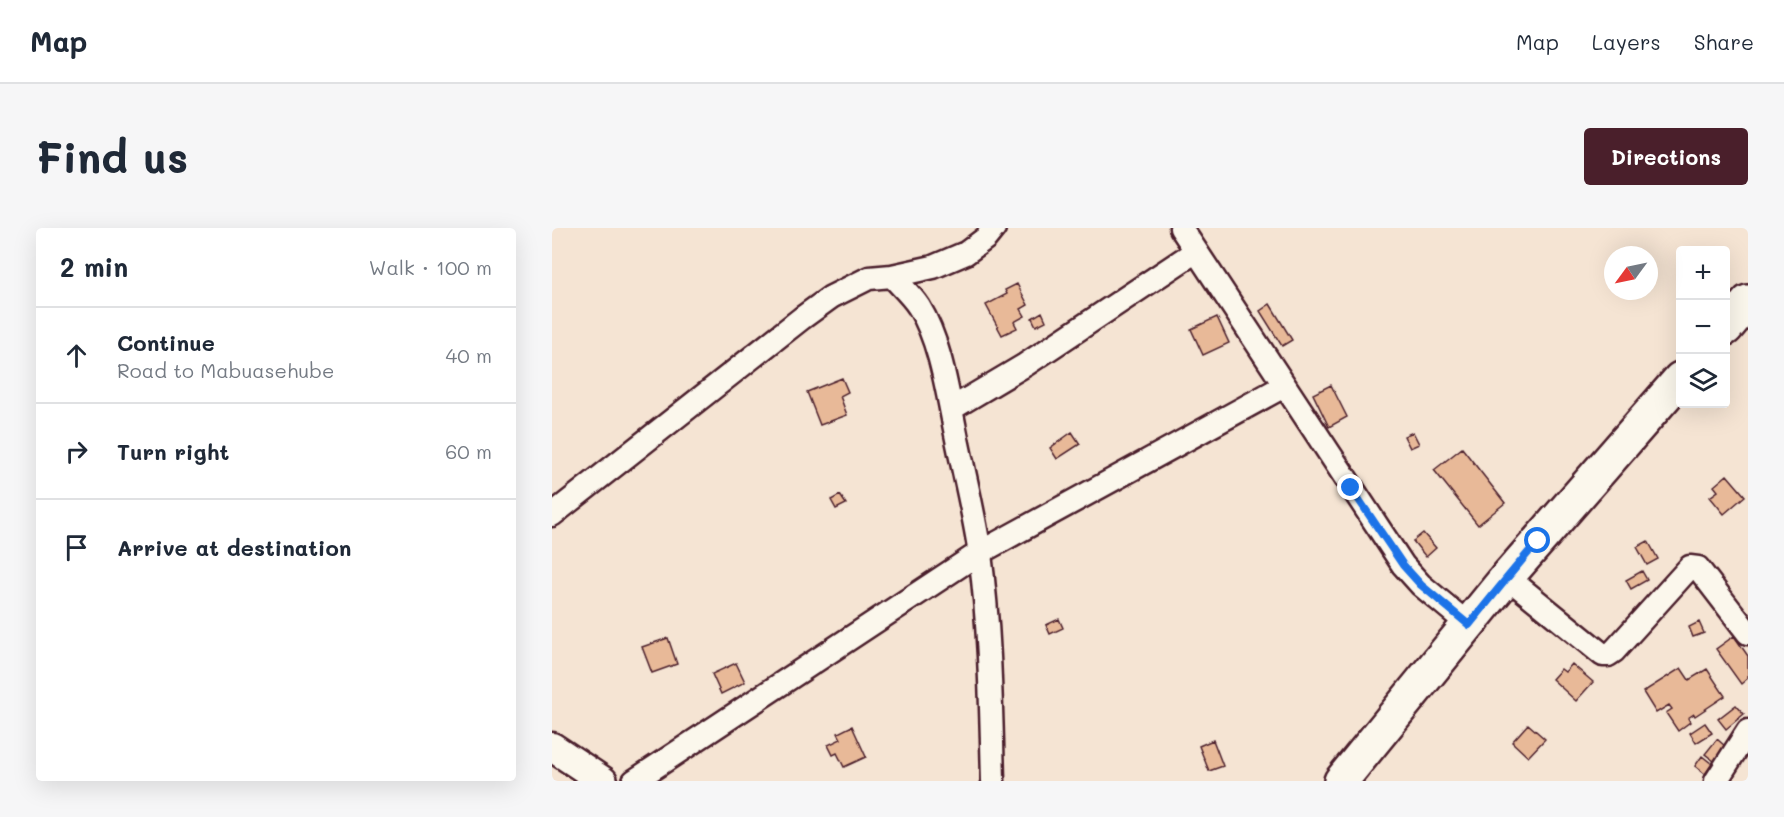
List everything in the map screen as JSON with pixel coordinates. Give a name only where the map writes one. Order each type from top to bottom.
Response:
[{"type":"main road","points":[[1730,322],[1748,302]]},
{"type":"main road","points":[[1341,781],[1507,578],[1676,384]]},
{"type":"street","points":[[552,515],[831,297],[869,278],[892,276],[933,267],[966,253],[986,238],[994,228]]},
{"type":"street","points":[[1181,228],[1403,565],[1421,585],[1469,625]]},
{"type":"street","points":[[951,409],[1024,365],[1196,251]]},
{"type":"street","points":[[892,276],[918,306],[931,331],[951,409],[980,553],[985,603],[993,781]]},
{"type":"street","points":[[634,781],[980,553],[1284,386]]},
{"type":"street","points":[[1507,578],[1603,655],[1614,651],[1690,567],[1698,568],[1748,633]]},
{"type":"street","points":[[1716,781],[1748,730]]},
{"type":"street","points":[[552,747],[603,781]]},
{"type":"building","points":[[1017,284],[1028,305],[1021,309],[1025,316],[1014,322],[1017,328],[1002,335],[986,305],[1007,294],[1005,290]]},
{"type":"building","points":[[1270,304],[1292,340],[1282,346],[1260,311]]},
{"type":"building","points":[[1042,312],[1046,321],[1036,326],[1032,318]]},
{"type":"building","points":[[1217,317],[1229,343],[1203,355],[1191,329]]},
{"type":"building","points":[[842,378],[848,392],[840,396],[847,415],[820,425],[807,392]]},
{"type":"building","points":[[1331,385],[1347,417],[1329,427],[1313,394]]},
{"type":"building","points":[[1072,432],[1080,444],[1057,459],[1050,448]]},
{"type":"building","points":[[1413,432],[1419,444],[1410,448],[1404,436]]},
{"type":"building","points":[[1462,448],[1505,503],[1478,525],[1434,470]]},
{"type":"building","points":[[1727,475],[1745,496],[1724,514],[1710,497],[1718,491],[1714,486]]},
{"type":"building","points":[[840,495],[846,504],[836,509],[831,500]]},
{"type":"building","points":[[1423,533],[1436,548],[1426,557],[1413,541]]},
{"type":"building","points":[[1648,541],[1658,559],[1647,565],[1637,547]]},
{"type":"building","points":[[1642,571],[1647,580],[1631,589],[1626,580]]},
{"type":"building","points":[[1059,619],[1063,628],[1050,634],[1046,625]]},
{"type":"building","points":[[1699,622],[1704,633],[1693,637],[1689,627]]},
{"type":"building","points":[[1734,636],[1748,656],[1748,678],[1741,684],[1716,649]]},
{"type":"building","points":[[668,638],[677,664],[652,673],[642,647]]},
{"type":"building","points":[[736,663],[745,682],[721,694],[712,674]]},
{"type":"building","points":[[1572,664],[1593,682],[1576,701],[1552,679],[1561,669],[1565,672]]},
{"type":"building","points":[[1681,668],[1689,680],[1707,669],[1725,696],[1695,716],[1694,714],[1688,718],[1690,722],[1678,731],[1666,713],[1672,709],[1669,705],[1656,713],[1643,692]]},
{"type":"building","points":[[1736,705],[1744,714],[1726,729],[1718,719]]},
{"type":"building","points":[[1705,723],[1712,733],[1696,743],[1690,733]]},
{"type":"building","points":[[1528,724],[1545,739],[1528,757],[1512,742]]},
{"type":"building","points":[[852,726],[866,757],[844,767],[837,753],[833,755],[828,745],[841,739],[838,733]]},
{"type":"building","points":[[1717,739],[1725,746],[1714,761],[1705,754]]},
{"type":"building","points":[[1213,740],[1223,766],[1209,771],[1199,746]]},
{"type":"building","points":[[1702,756],[1712,764],[1705,774],[1695,766]]},
{"type":"route","points":[[1351,488],[1412,576],[1469,625],[1538,541]]}]
